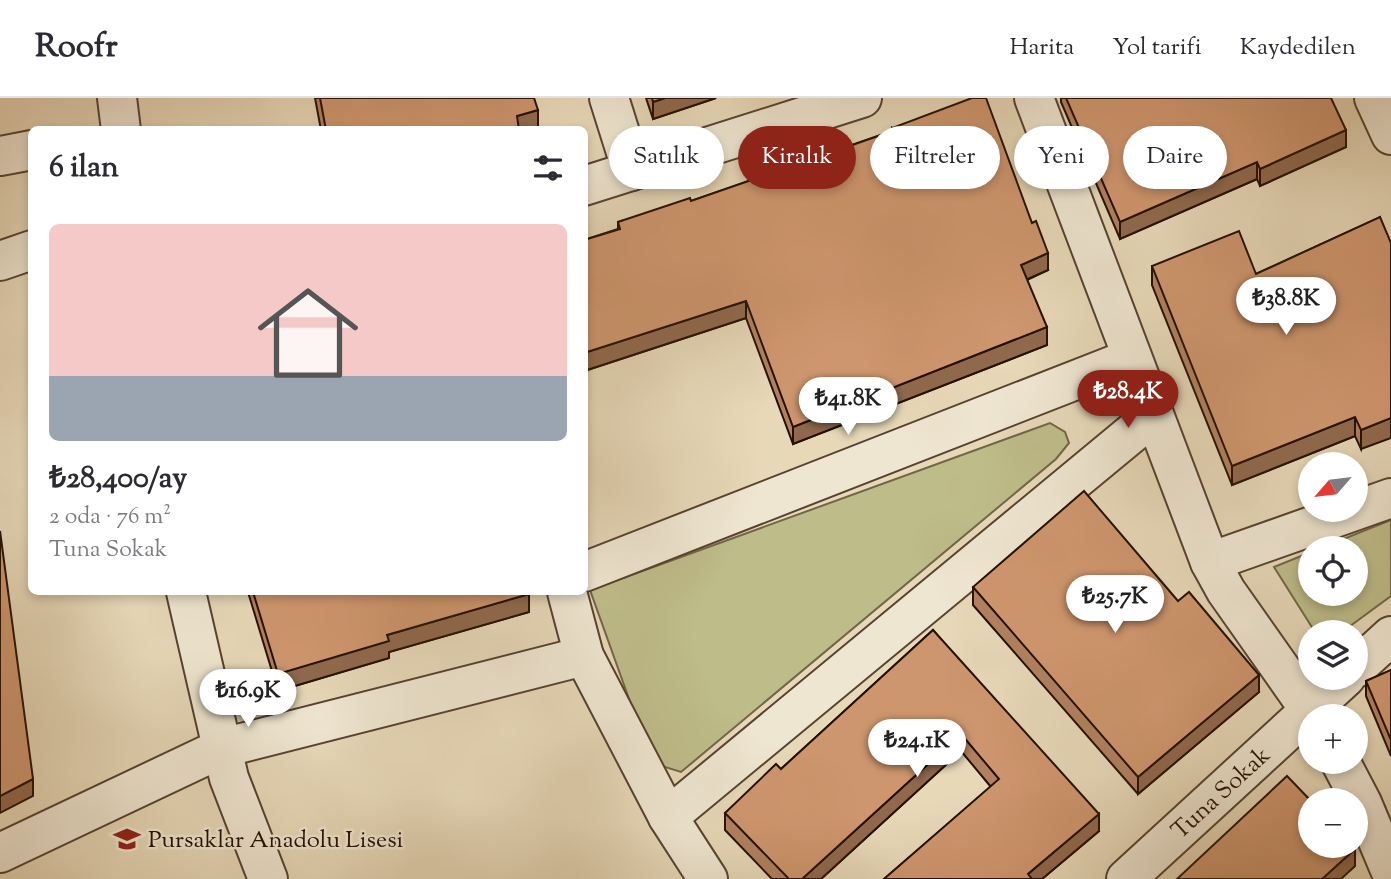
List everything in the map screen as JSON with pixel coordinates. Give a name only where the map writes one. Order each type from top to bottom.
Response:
[{"type":"street","points":[[117,98],[120,126]]},
{"type":"street","points":[[609,98],[618,126]]},
{"type":"street","points":[[724,142],[862,98]]},
{"type":"street","points":[[1034,98],[1210,562],[1226,591],[1306,704]]},
{"type":"street","points":[[1374,98],[1391,135]]},
{"type":"street","points":[[0,156],[28,151]]},
{"type":"street","points":[[588,186],[609,179]]},
{"type":"street","points":[[0,261],[28,251]]},
{"type":"street","points":[[588,570],[1132,358]]},
{"type":"street","points":[[668,817],[1154,415]]},
{"type":"street","points":[[1210,562],[1391,498]]},
{"type":"street","points":[[187,595],[229,778],[268,879]]},
{"type":"street","points":[[568,595],[584,656],[668,817],[708,879]]},
{"type":"street","points":[[1368,657],[1391,636]]},
{"type":"street","points":[[0,853],[222,748],[584,656]]},
{"type":"street","name":"Tuna Sokak","points":[[1320,704],[1333,690]]},
{"type":"street","name":"Tuna Sokak","points":[[1126,879],[1298,725]]},
{"type":"street","points":[[1347,774],[1391,872]]},
{"type":"shaded area","points":[[1050,423],[1065,432],[1069,443],[1056,459],[681,772],[652,763],[590,590]]},
{"type":"shaded area","points":[[1391,520],[1391,596],[1358,620],[1307,620],[1299,606],[1368,606],[1368,536],[1351,536]]},
{"type":"shaded area","points":[[1298,557],[1298,605],[1274,567]]},
{"type":"building","points":[[320,98],[534,98],[538,110],[517,116],[518,126],[325,126]]},
{"type":"building","points":[[972,98],[986,98],[996,126],[897,126]]},
{"type":"building","points":[[1066,98],[1331,98],[1346,130],[1260,169],[1257,162],[1227,175],[1227,126],[1123,126],[1123,189],[1195,189],[1120,222],[1106,189],[1109,189],[1109,126],[1078,126]]},
{"type":"building","points":[[1000,136],[1014,174],[1014,189],[1019,189],[1032,223],[1036,221],[1048,253],[1021,265],[1047,327],[793,427],[746,301],[588,352],[588,239],[620,229],[618,222],[738,185],[738,189],[856,189],[856,144],[870,139],[870,189],[1000,189]]},
{"type":"building","points":[[1380,217],[1391,243],[1391,418],[1361,430],[1355,417],[1232,466],[1152,266],[1239,231],[1256,274]]},
{"type":"building","points":[[1084,491],[1178,601],[1189,592],[1259,675],[1138,777],[973,587]]},
{"type":"building","points":[[0,531],[33,779],[0,796]]},
{"type":"building","points":[[254,595],[526,595],[387,635],[389,641],[278,674]]},
{"type":"building","points":[[933,630],[1099,814],[1028,874],[1032,879],[884,879],[999,779],[961,734],[802,879],[789,879],[725,813],[776,764],[781,769]]},
{"type":"building","points":[[1391,670],[1391,740],[1368,686],[1368,680]]},
{"type":"building","points":[[1287,776],[1299,788],[1298,858],[1345,858],[1322,879],[1177,879]]},
{"type":"place","name":"Pursaklar Anadolu Lisesi","points":[[127,839]]}]
